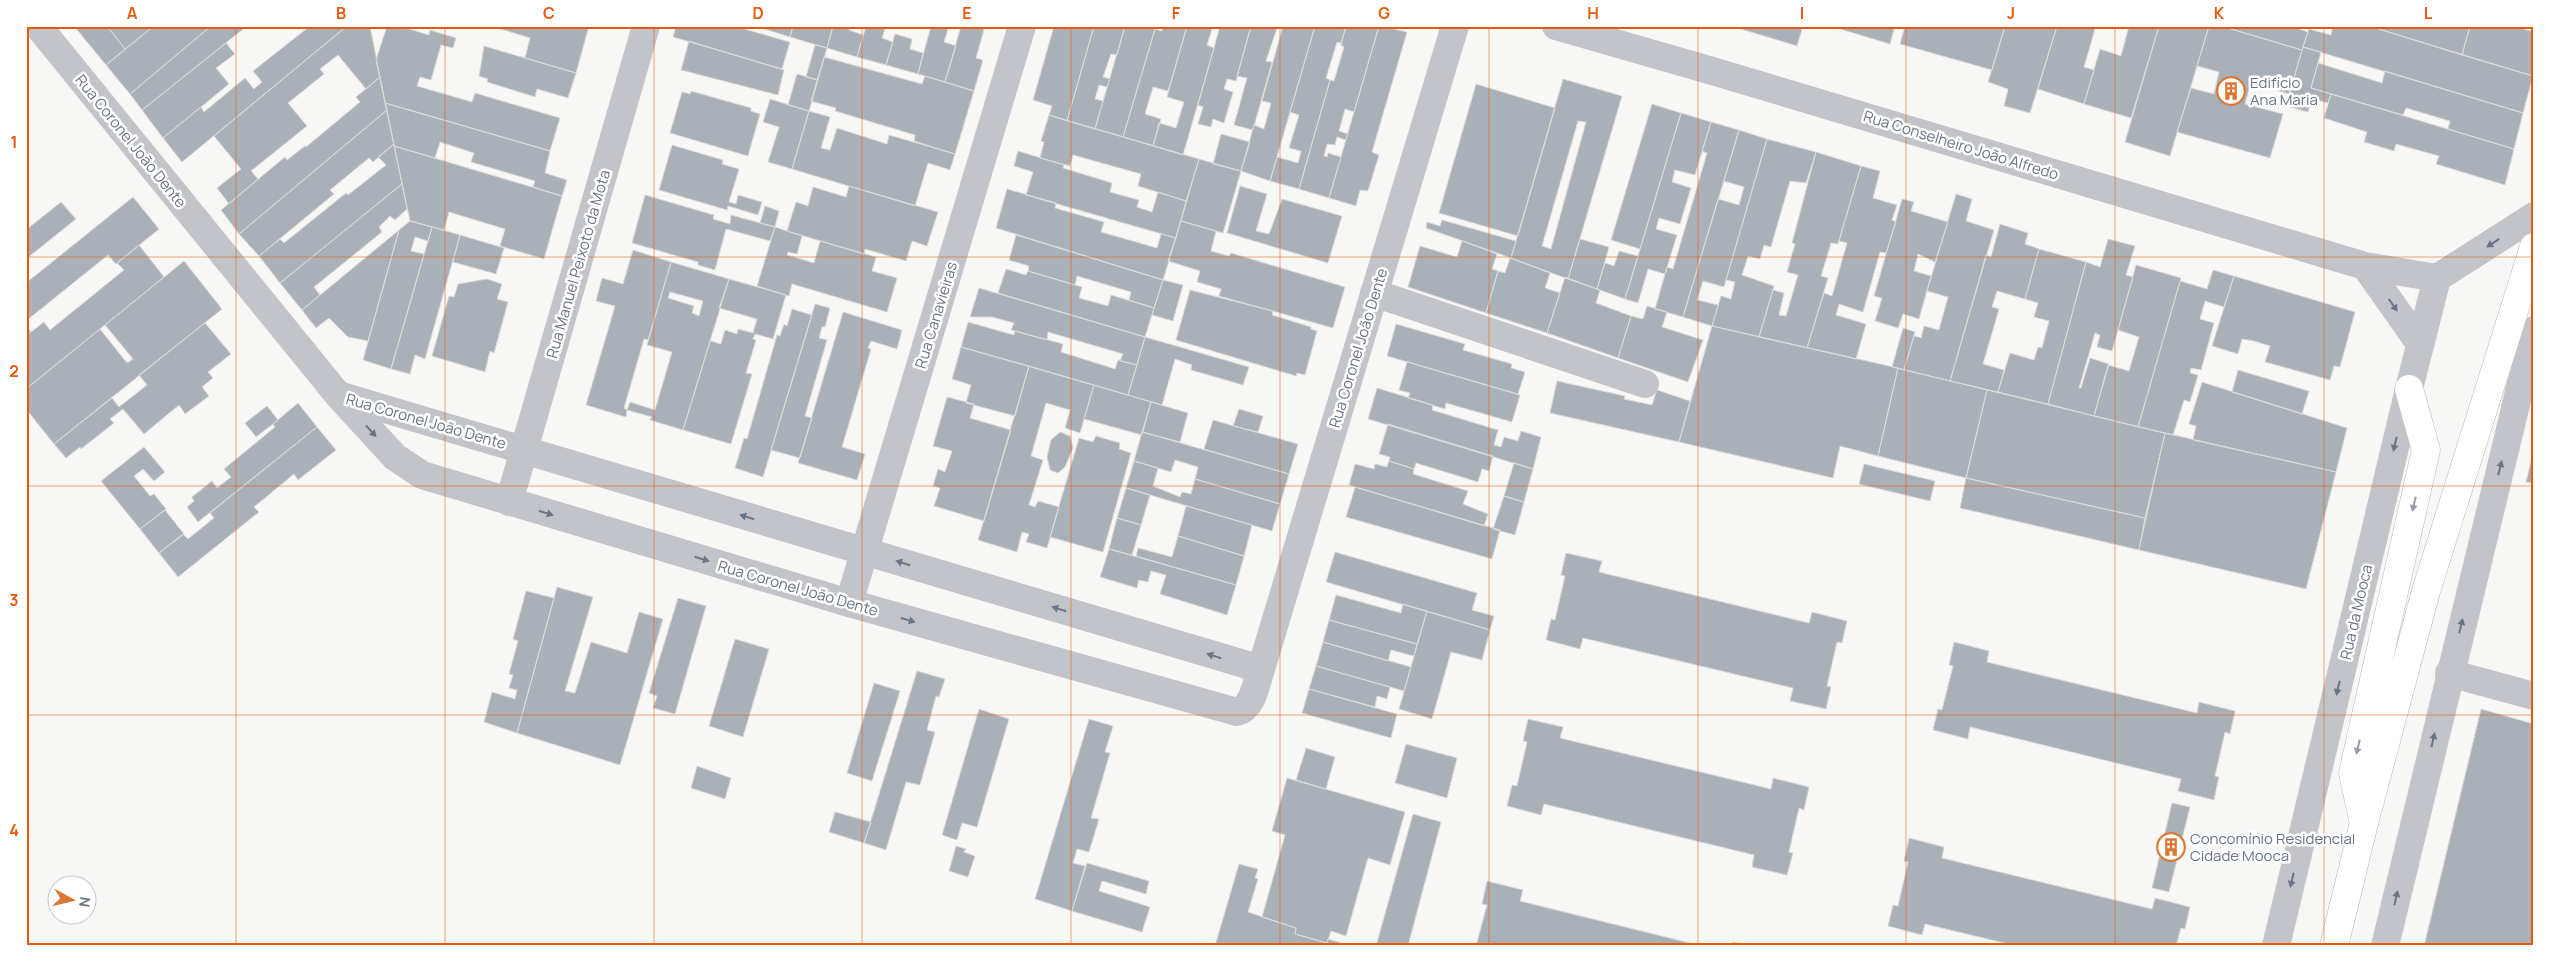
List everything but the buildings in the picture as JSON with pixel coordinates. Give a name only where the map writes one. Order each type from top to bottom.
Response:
[{"type":"main road","points":[[2334,946],[2364,822],[2426,591],[2534,247]]},
{"type":"main road","points":[[2364,822],[2352,773],[2426,450],[2408,389]]},
{"type":"street","name":"Rua Coronel João Dente","points":[[38,26],[338,395],[395,457],[422,474],[849,604],[1226,711],[1237,712],[1244,710],[1250,704],[1455,26]]},
{"type":"street","name":"Rua Manuel Peixoto da Mota","points":[[509,502],[646,26]]},
{"type":"street","name":"Rua Canavieiras","points":[[849,604],[1022,26]]},
{"type":"street","name":"Rua Conselheiro João Alfredo","points":[[1556,26],[2365,266],[2437,278]]},
{"type":"street","points":[[2437,278],[2534,216]]},
{"type":"street","points":[[2365,266],[2420,344]]},
{"type":"street","name":"Rua da Mooca","points":[[2276,946],[2408,389],[2437,278]]},
{"type":"street","points":[[1374,293],[1645,384]]},
{"type":"street","points":[[2385,946],[2449,673],[2534,330]]},
{"type":"street","name":"Rua Coronel João Dente","points":[[338,395],[1261,669]]},
{"type":"street","points":[[2449,673],[2534,696]]},
{"type":"place","name":"Edifício Ana Maria","points":[[2231,91]]},
{"type":"place","name":"Concomínio Residencial Cidade Mooca","points":[[2171,847]]}]
